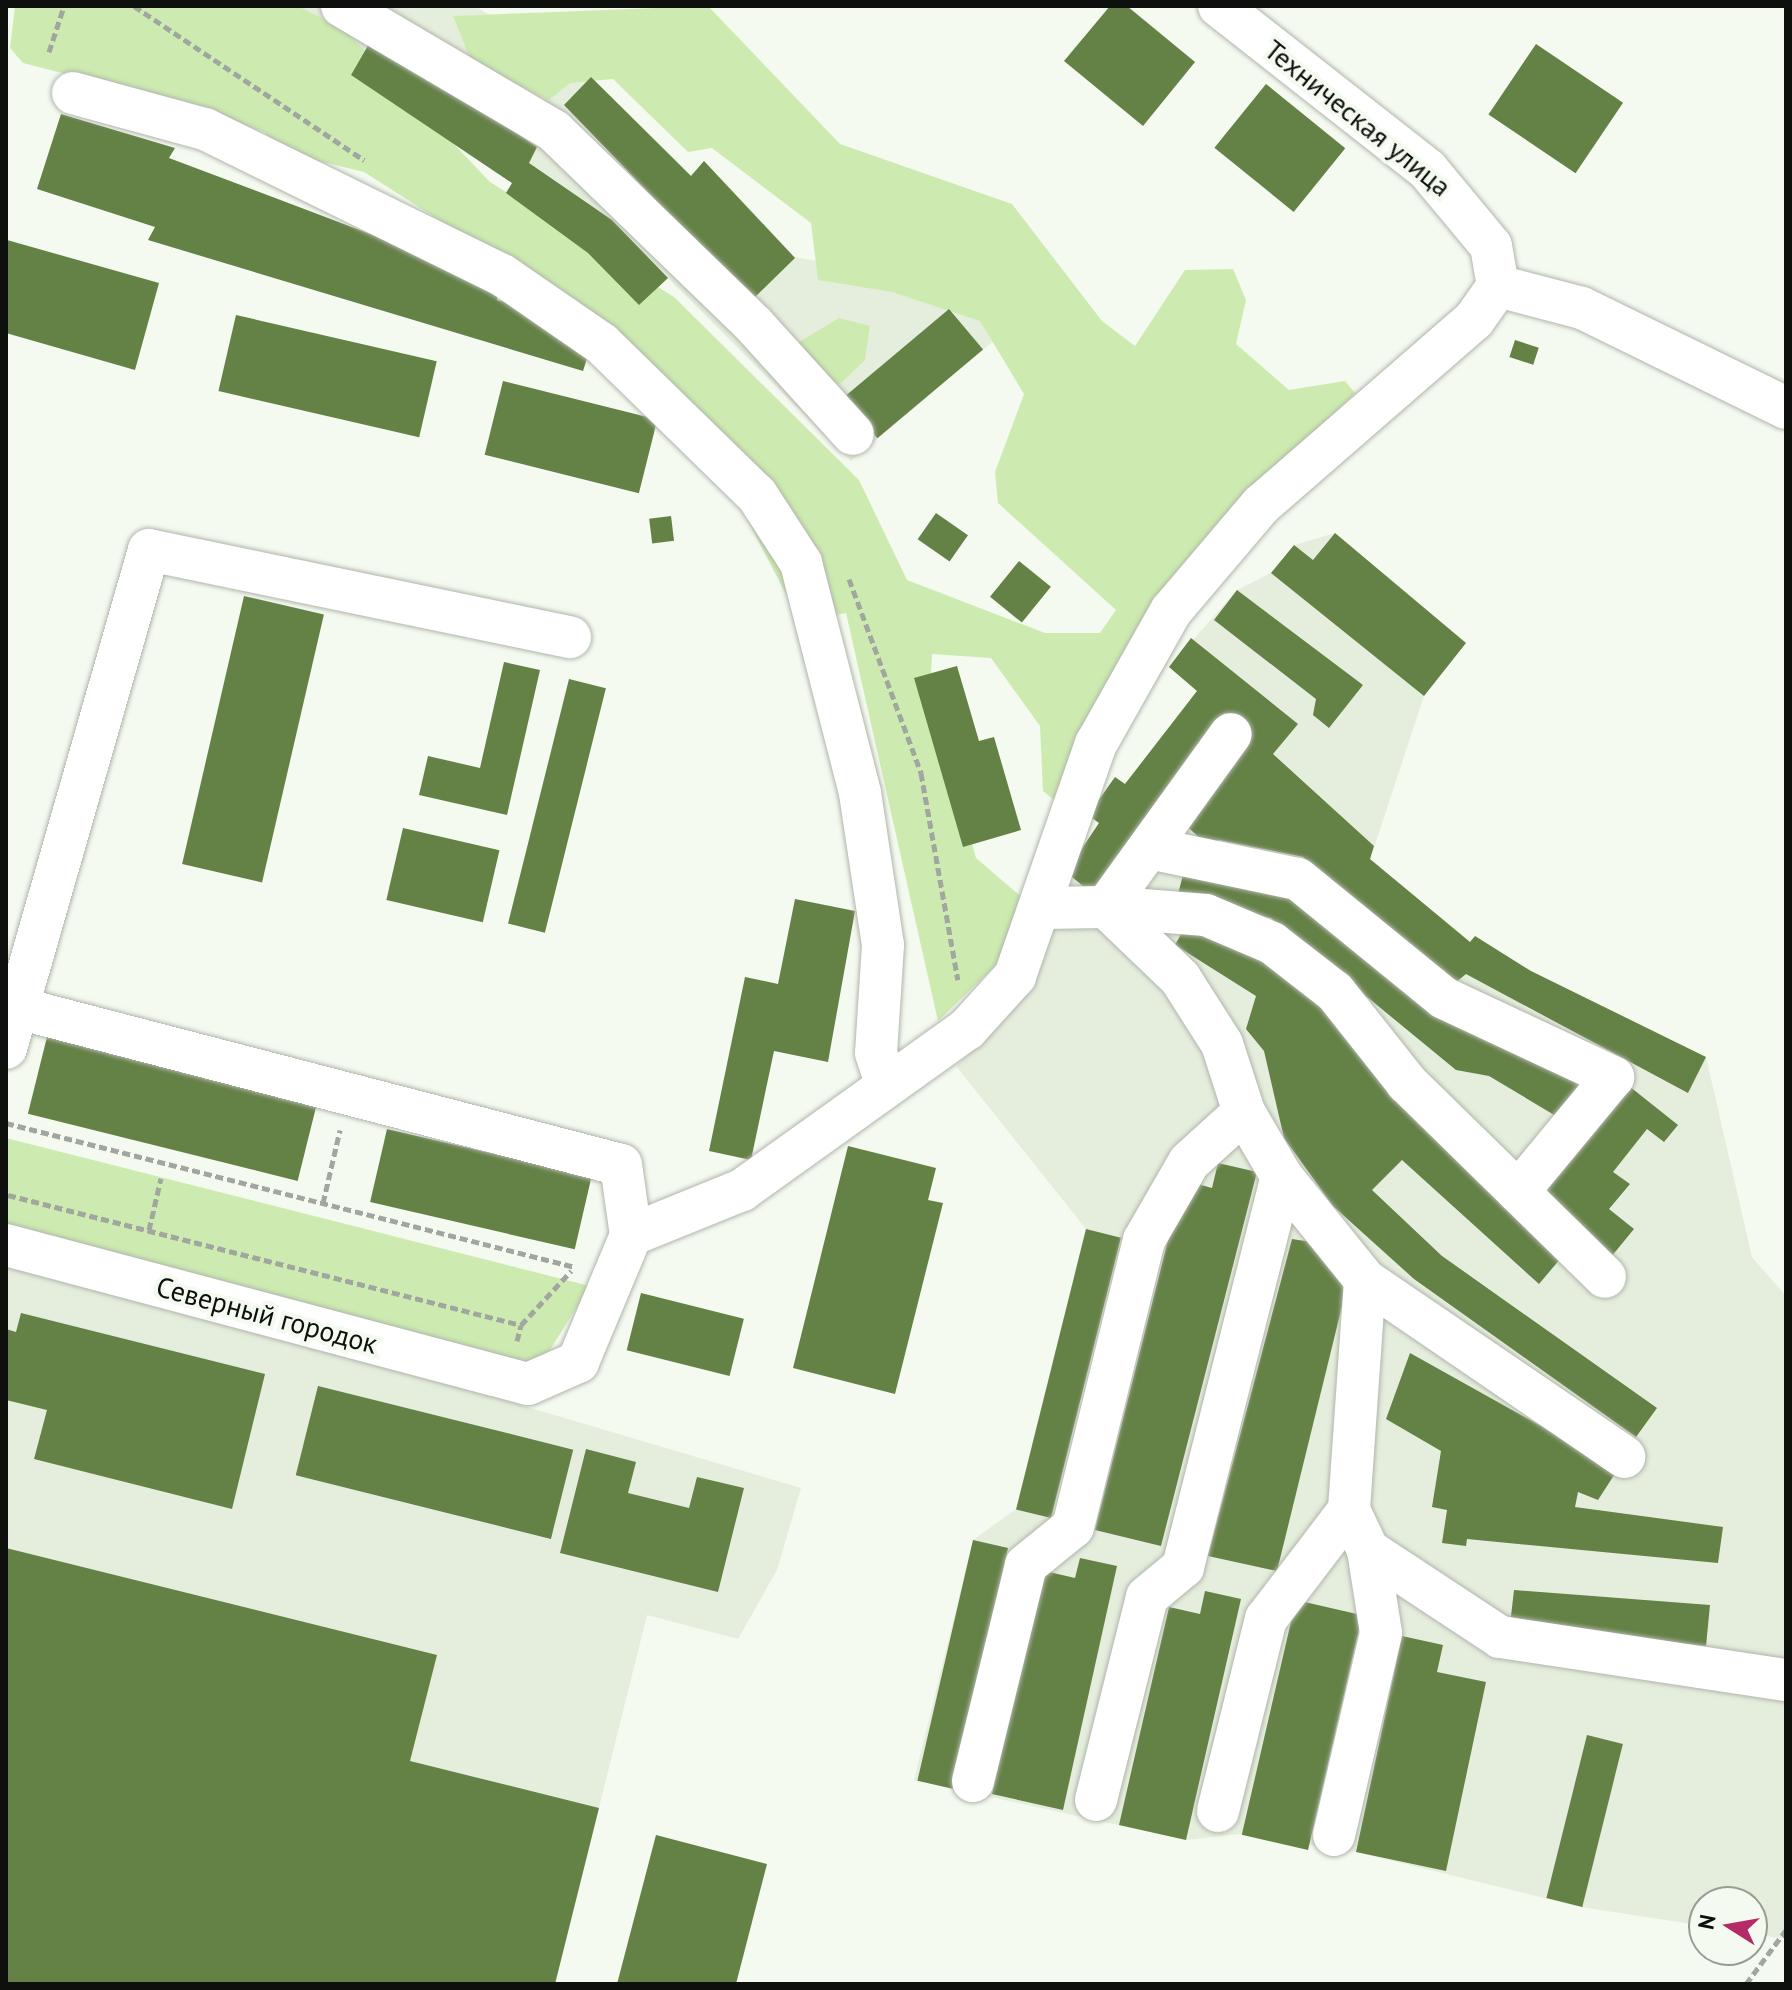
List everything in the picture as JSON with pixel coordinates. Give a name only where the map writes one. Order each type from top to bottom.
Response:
[{"type":"street","points":[[342,6],[554,131],[754,325],[853,434]]},
{"type":"street","name":"Техническая улица","points":[[1219,6],[1448,190],[1491,246],[1498,286]]},
{"type":"street","points":[[73,93],[205,129],[502,275],[602,344],[757,495],[801,563],[860,793],[883,945],[876,1053],[886,1084]]},
{"type":"street","points":[[631,1235],[742,1190],[886,1084],[967,1029],[1015,976],[1043,908],[1063,825],[1096,744],[1171,611],[1271,494],[1474,320],[1498,286],[1582,308],[1786,408]]},
{"type":"street","points":[[6,1048],[149,550],[570,637]]},
{"type":"street","points":[[1106,907],[1231,734]]},
{"type":"street","points":[[1149,848],[1298,879],[1444,998],[1613,1077],[1518,1192]]},
{"type":"street","points":[[1043,908],[1106,907],[1206,915],[1272,943],[1335,992],[1407,1083],[1605,1277]]},
{"type":"street","points":[[1106,907],[1180,978],[1222,1044],[1244,1112],[1282,1177],[1365,1280],[1624,1457]]},
{"type":"street","points":[[18,1008],[621,1165],[631,1235],[578,1362],[517,1381]]},
{"type":"street","points":[[973,1781],[1026,1565],[1073,1527],[1144,1240],[1189,1162],[1244,1112]]},
{"type":"street","points":[[1096,1800],[1147,1597],[1183,1567],[1282,1177]]},
{"type":"street","name":"Северный городок","points":[[6,1245],[517,1381]]},
{"type":"street","points":[[1334,1835],[1381,1633],[1368,1550],[1349,1510],[1365,1280]]},
{"type":"street","points":[[1218,1811],[1266,1619],[1349,1510]]},
{"type":"street","points":[[1368,1550],[1500,1637],[1786,1680]]},
{"type":"path","points":[[49,52],[64,6]]},
{"type":"path","points":[[323,1203],[348,1094]]},
{"type":"path","points":[[6,1123],[614,1277]]},
{"type":"path","points":[[149,1230],[161,1178]]},
{"type":"path","points":[[8,1195],[521,1325]]},
{"type":"path","points":[[517,1381],[521,1325],[574,1267]]},
{"type":"path","points":[[1746,1984],[1786,1930]]},
{"type":"shaded area","points":[[248,6],[475,6],[591,77],[691,175],[704,161],[795,257],[975,290],[1008,329],[851,461],[668,278],[639,305],[512,183]]},
{"type":"shaded area","points":[[1335,533],[1466,643],[1424,696],[1370,860],[1470,942],[1475,936],[1531,972],[1706,1057],[1752,1257],[1786,1296],[1786,1939],[1768,1936],[1768,1886],[1688,1886],[1688,1924],[1581,1907],[1356,1852],[1240,1834],[1186,1840],[914,1780],[973,1540],[1016,1509],[1086,1229],[956,1066],[975,1048],[1099,824],[1088,815],[1115,777],[1125,784],[1197,691],[1169,667],[1237,590],[1271,573],[1294,545]]},
{"type":"shaded area","points":[[6,1264],[318,1345],[801,1488],[777,1570],[738,1639],[647,1615],[555,1984],[6,1984]]},
{"type":"green space","points":[[15,6],[298,6],[345,30],[490,182],[674,297],[859,480],[907,580],[1045,633],[1100,633],[1116,610],[998,503],[995,472],[1024,394],[980,321],[892,292],[818,280],[811,223],[712,148],[688,152],[613,79],[570,83],[549,100],[471,61],[453,16],[708,6],[840,144],[1012,204],[1102,321],[1135,346],[1185,270],[1233,269],[1246,300],[1236,344],[1289,390],[1345,381],[1355,393],[1256,492],[1059,804],[1043,791],[1040,726],[991,658],[932,654],[930,692],[976,858],[1024,899],[997,964],[938,1021],[846,613],[801,623],[736,498],[544,287],[364,172],[290,154],[264,132],[186,105],[23,63],[10,48]]},
{"type":"green space","points":[[839,318],[870,326],[865,360],[840,384],[825,382],[796,344]]},
{"type":"green space","points":[[6,1138],[590,1286],[543,1361],[512,1368],[6,1235]]},
{"type":"building","points":[[1110,6],[1127,6],[1195,62],[1143,126],[1064,61]]},
{"type":"building","points":[[373,37],[537,147],[529,163],[612,220],[668,278],[639,305],[588,253],[506,193],[512,183],[351,75]]},
{"type":"building","points":[[1536,44],[1623,103],[1576,173],[1488,114]]},
{"type":"building","points":[[591,77],[691,176],[704,161],[795,258],[752,300],[564,105]]},
{"type":"building","points":[[1266,84],[1345,148],[1294,212],[1214,148]]},
{"type":"building","points":[[61,114],[175,148],[169,158],[500,283],[497,300],[539,312],[591,346],[583,371],[148,240],[155,227],[37,189]]},
{"type":"building","points":[[7,240],[159,283],[135,370],[6,333]]},
{"type":"building","points":[[949,309],[983,350],[877,438],[843,398]]},
{"type":"building","points":[[236,315],[437,361],[419,437],[218,391]]},
{"type":"building","points":[[1515,340],[1539,348],[1533,365],[1509,357]]},
{"type":"building","points":[[503,381],[657,419],[639,493],[485,455]]},
{"type":"building","points":[[936,513],[968,535],[950,562],[918,539]]},
{"type":"building","points":[[671,516],[674,541],[652,543],[649,519]]},
{"type":"building","points":[[1335,533],[1466,643],[1424,696],[1271,573],[1294,545],[1313,560]]},
{"type":"building","points":[[1019,561],[1051,587],[1022,623],[990,597]]},
{"type":"building","points":[[1237,590],[1363,685],[1329,728],[1313,715],[1316,699],[1214,620]]},
{"type":"building","points":[[244,596],[324,614],[262,882],[182,864]]},
{"type":"building","points":[[1191,638],[1298,724],[1273,754],[1374,846],[1370,859],[1470,942],[1475,936],[1531,971],[1706,1057],[1688,1093],[1466,974],[1455,983],[1303,857],[1219,840],[1210,847],[1183,823],[1251,735],[1225,713],[1095,896],[1066,872],[1099,823],[1088,815],[1115,777],[1125,784],[1197,691],[1169,667]]},
{"type":"building","points":[[504,662],[540,670],[507,815],[419,795],[428,756],[480,768]]},
{"type":"building","points":[[957,666],[979,741],[994,737],[1021,830],[963,847],[914,678]]},
{"type":"building","points":[[569,679],[606,688],[545,933],[508,924]]},
{"type":"building","points":[[403,828],[499,850],[483,922],[386,900]]},
{"type":"building","points":[[1184,871],[1315,903],[1591,1085],[1561,1119],[1489,1076],[1456,1070],[1271,918],[1177,898]]},
{"type":"building","points":[[795,899],[855,911],[828,1062],[774,1051],[751,1160],[709,1151],[745,977],[778,984]]},
{"type":"building","points":[[1186,925],[1305,982],[1468,1156],[1461,1165],[1561,1258],[1539,1284],[1402,1160],[1372,1190],[1442,1256],[1657,1408],[1636,1437],[1414,1279],[1333,1206],[1284,1138],[1264,1051],[1246,1029],[1256,996],[1175,945]]},
{"type":"building","points":[[47,1037],[317,1104],[298,1181],[28,1114]]},
{"type":"building","points":[[1629,1086],[1678,1125],[1664,1142],[1647,1129],[1613,1172],[1630,1184],[1609,1209],[1634,1229],[1611,1257],[1539,1199]]},
{"type":"building","points":[[387,1129],[592,1176],[575,1249],[370,1202]]},
{"type":"building","points":[[848,1146],[936,1168],[928,1200],[943,1203],[895,1394],[793,1368]]},
{"type":"building","points":[[1218,1163],[1257,1172],[1161,1546],[1095,1530],[1170,1232],[1194,1183],[1212,1188]]},
{"type":"building","points":[[1086,1229],[1121,1238],[1051,1518],[1016,1509]]},
{"type":"building","points":[[1292,1239],[1318,1243],[1346,1290],[1277,1571],[1208,1556]]},
{"type":"building","points":[[641,1293],[744,1319],[730,1376],[627,1350]]},
{"type":"building","points":[[21,1313],[265,1374],[232,1509],[34,1459],[47,1410],[6,1400],[6,1329],[16,1332]]},
{"type":"building","points":[[1410,1353],[1618,1469],[1598,1500],[1578,1492],[1575,1507],[1723,1527],[1718,1563],[1467,1539],[1466,1546],[1442,1543],[1447,1510],[1432,1507],[1441,1451],[1386,1419]]},
{"type":"building","points":[[318,1386],[573,1450],[551,1539],[296,1475]]},
{"type":"building","points":[[586,1449],[636,1462],[628,1493],[689,1508],[697,1477],[744,1488],[718,1592],[560,1553]]},
{"type":"building","points":[[973,1540],[1008,1548],[953,1789],[917,1781]]},
{"type":"building","points":[[6,1548],[437,1655],[410,1761],[599,1808],[555,1984],[6,1984]]},
{"type":"building","points":[[1080,1558],[1117,1566],[1063,1810],[992,1794],[1045,1571],[1075,1578]]},
{"type":"building","points":[[1514,1590],[1710,1605],[1706,1646],[1510,1625]]},
{"type":"building","points":[[1205,1591],[1241,1599],[1186,1840],[1119,1825],[1169,1607],[1200,1614]]},
{"type":"building","points":[[1296,1600],[1362,1615],[1308,1850],[1242,1835]]},
{"type":"building","points":[[1402,1636],[1443,1645],[1437,1672],[1486,1682],[1446,1871],[1356,1852]]},
{"type":"building","points":[[1587,1735],[1623,1744],[1582,1907],[1546,1898]]},
{"type":"building","points":[[656,1835],[767,1864],[736,1984],[617,1984]]}]
